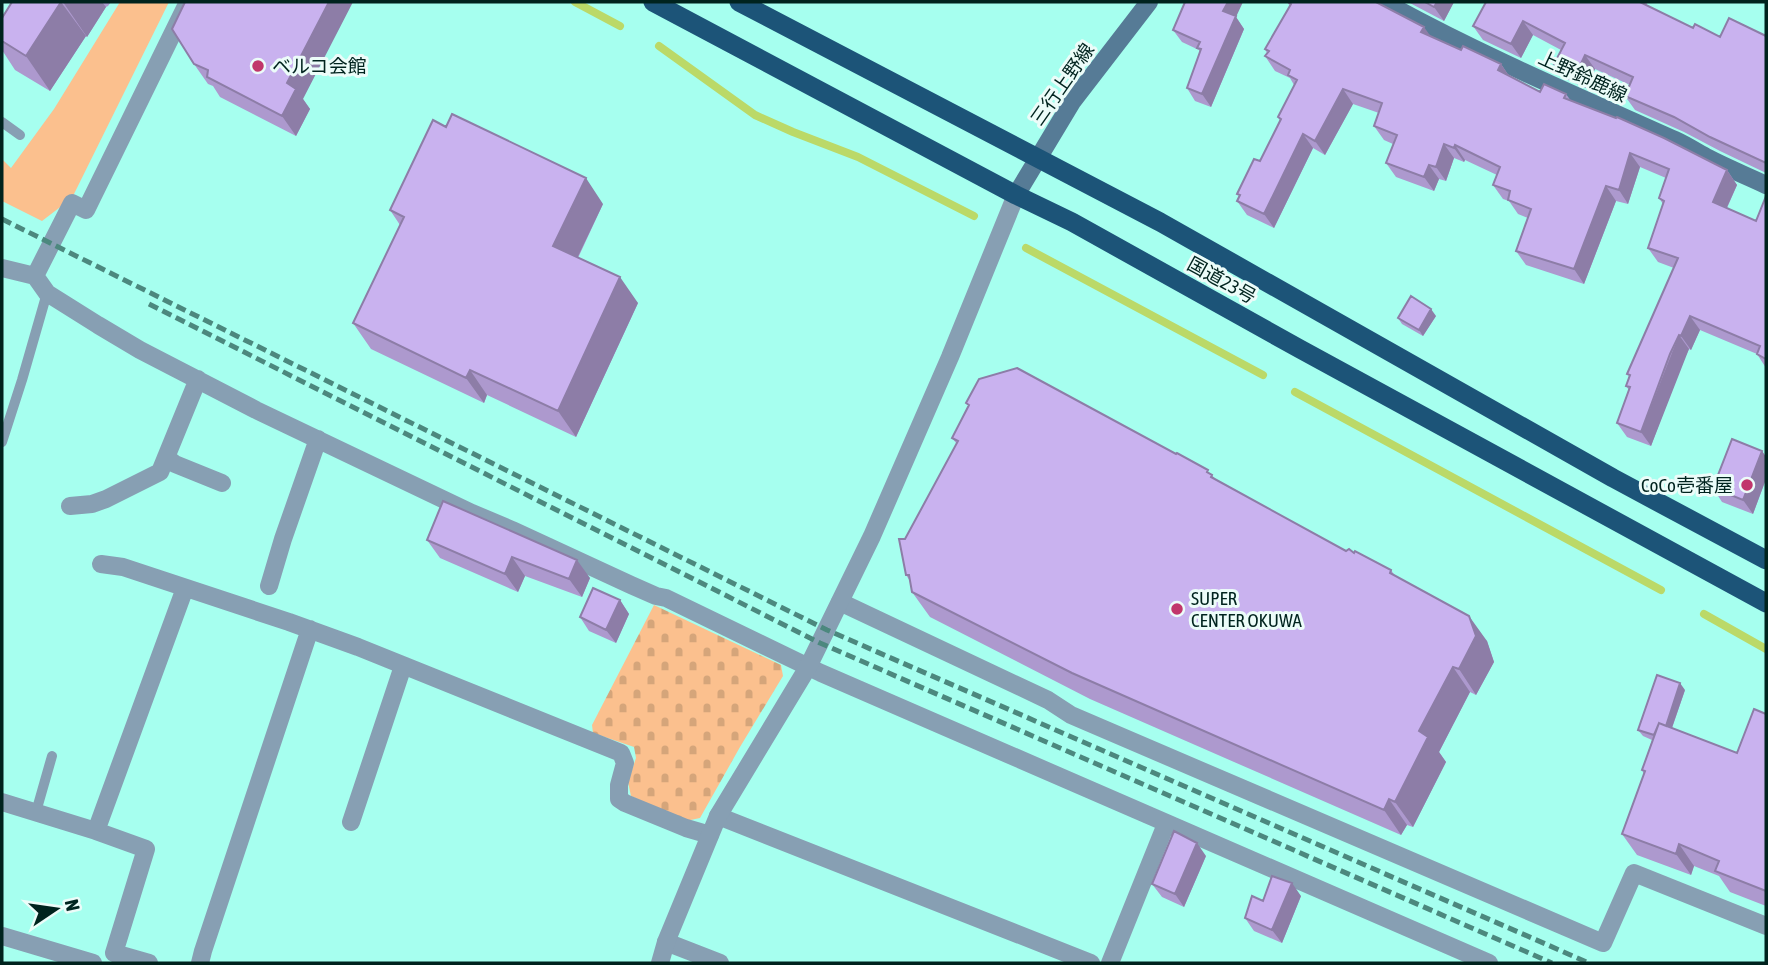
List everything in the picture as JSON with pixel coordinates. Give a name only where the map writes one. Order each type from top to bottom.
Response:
[{"type":"highway","name":"国道23号","points":[[653,2],[1016,195],[1072,222],[1766,603]]},
{"type":"highway","name":"国道23号","points":[[739,2],[1160,222],[1614,478],[1766,560]]},
{"type":"main road","name":"三行上野線","points":[[1016,195],[1072,102],[1149,2]]},
{"type":"main road","name":"上野鈴鹿線","points":[[1384,2],[1441,32],[1585,101],[1679,142],[1766,186]]},
{"type":"street","points":[[35,276],[72,202],[86,210],[188,2]]},
{"type":"street","points":[[660,963],[666,942],[719,816],[808,667],[872,536],[950,357],[1016,195]]},
{"type":"street","points":[[2,268],[35,276],[47,293],[130,344],[256,410],[472,513],[576,561],[666,598],[808,667],[1489,963]]},
{"type":"street","points":[[70,506],[92,504],[123,492],[160,472],[198,379]]},
{"type":"street","points":[[269,586],[318,439]]},
{"type":"street","points":[[166,457],[175,464],[222,482]]},
{"type":"street","points":[[101,564],[123,567],[310,629],[621,753],[625,763],[619,785],[619,799],[686,828],[710,835]]},
{"type":"street","points":[[96,831],[185,588]]},
{"type":"street","points":[[840,602],[1048,700],[1071,715],[1604,943],[1634,873],[1766,926]]},
{"type":"street","points":[[200,963],[310,629]]},
{"type":"street","points":[[351,822],[403,666]]},
{"type":"street","points":[[2,802],[146,849],[114,953]]},
{"type":"street","points":[[719,816],[1091,963]]},
{"type":"street","points":[[1110,963],[1166,824]]},
{"type":"street","points":[[2,936],[94,963],[114,953],[149,963]]},
{"type":"street","points":[[666,942],[720,963]]},
{"type":"lane","points":[[2,122],[20,135]]},
{"type":"lane","points":[[2,442],[23,380],[47,293]]},
{"type":"lane","points":[[36,812],[52,756]]},
{"type":"green space","points":[[120,2],[169,2],[72,198],[42,221],[2,201],[2,159],[11,168],[54,109]]},
{"type":"green space","points":[[654,605],[781,665],[783,676],[700,818],[686,821],[631,796],[628,782],[636,758],[634,747],[593,733],[592,725]]},
{"type":"building","points":[[12,2],[61,2],[26,56],[2,41],[2,18]]},
{"type":"building","name":"ベルコ会館","points":[[185,2],[329,2],[287,83],[296,89],[282,116],[207,77],[208,70],[194,64],[172,29]]},
{"type":"building","points":[[1185,2],[1228,2],[1223,11],[1236,16],[1202,94],[1187,88],[1201,49],[1197,48],[1200,42],[1173,30]]},
{"type":"building","points":[[1288,2],[1376,2],[1424,27],[1421,32],[1461,50],[1463,46],[1501,64],[1498,70],[1540,92],[1544,84],[1566,94],[1564,98],[1617,117],[1727,170],[1713,202],[1756,221],[1766,196],[1766,359],[1757,354],[1760,346],[1690,316],[1670,354],[1641,432],[1617,423],[1630,387],[1626,386],[1630,375],[1627,374],[1678,258],[1648,248],[1664,201],[1659,198],[1669,169],[1630,153],[1619,190],[1606,186],[1574,269],[1516,251],[1531,209],[1508,200],[1510,191],[1493,185],[1500,167],[1455,145],[1454,148],[1444,144],[1436,167],[1429,165],[1424,177],[1386,163],[1397,135],[1374,126],[1382,103],[1343,89],[1315,141],[1303,134],[1264,214],[1237,201],[1240,195],[1237,194],[1254,159],[1260,161],[1297,80],[1288,75],[1290,70],[1265,56],[1269,51],[1265,49],[1291,4]]},
{"type":"building","points":[[1486,2],[1640,2],[1693,28],[1695,24],[1720,37],[1729,18],[1766,36],[1766,163],[1625,96],[1633,77],[1585,55],[1576,74],[1554,64],[1565,43],[1523,21],[1511,44],[1473,26]]},
{"type":"building","points":[[452,114],[586,178],[553,246],[620,277],[558,411],[470,370],[466,378],[353,323],[404,217],[390,210],[433,120],[446,127]]},
{"type":"building","points":[[1411,296],[1431,309],[1419,330],[1398,318]]},
{"type":"building","name":"SUPER CENTER OKUWA","points":[[1017,368],[1208,470],[1211,477],[1346,551],[1355,551],[1391,570],[1390,573],[1469,616],[1476,636],[1459,669],[1453,667],[1419,731],[1428,737],[1395,802],[1389,799],[1384,810],[1072,673],[912,592],[899,539],[905,539],[958,441],[952,438],[979,379]]},
{"type":"building","points":[[1732,439],[1762,451],[1743,500],[1713,488]]},
{"type":"building","points":[[443,501],[577,560],[569,579],[512,557],[505,574],[427,540]]},
{"type":"building","points":[[593,588],[620,600],[606,630],[580,617]]},
{"type":"building","points":[[1657,675],[1680,683],[1666,726],[1659,723],[1654,735],[1638,730]]},
{"type":"building","points":[[1754,709],[1766,714],[1766,891],[1715,871],[1719,861],[1679,844],[1676,854],[1622,834],[1659,723],[1737,753]]},
{"type":"building","points":[[1174,831],[1197,843],[1175,894],[1152,884]]},
{"type":"building","points":[[1272,876],[1292,883],[1272,930],[1245,918],[1252,896],[1263,901]]},
{"type":"waterway","points":[[575,2],[620,26]]},
{"type":"waterway","points":[[659,46],[755,115],[858,157],[974,216]]},
{"type":"waterway","points":[[1026,248],[1263,375]]},
{"type":"waterway","points":[[1295,392],[1661,590]]},
{"type":"waterway","points":[[1704,614],[1766,649]]},
{"type":"railway","points":[[2,219],[827,630],[1589,963]]},
{"type":"railway","points":[[149,304],[820,643],[1552,963]]},
{"type":"place","name":"ベルコ会館","points":[[258,66]]},
{"type":"place","name":"CoCo壱番屋","points":[[1747,485]]},
{"type":"place","name":"SUPER CENTER OKUWA","points":[[1177,609]]}]
